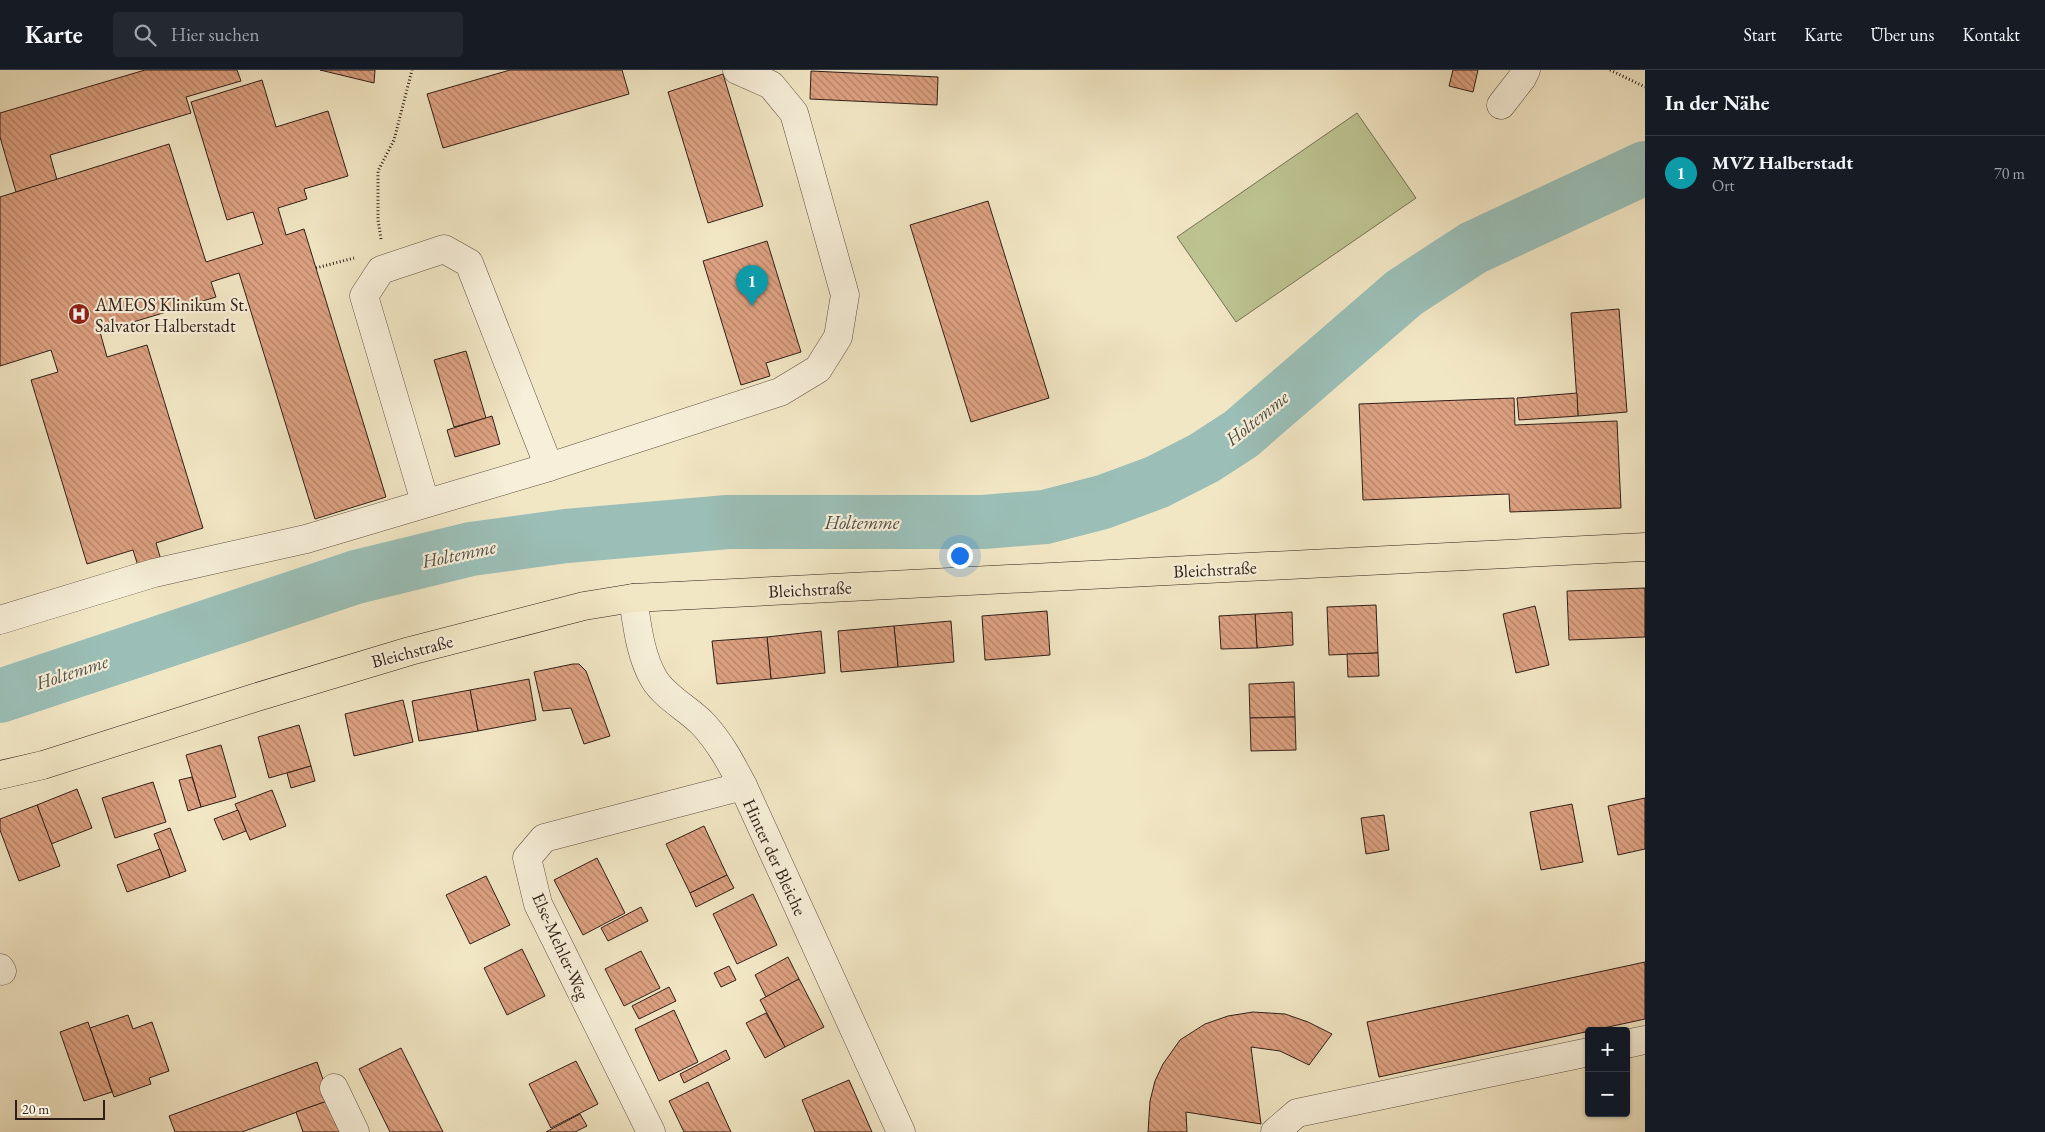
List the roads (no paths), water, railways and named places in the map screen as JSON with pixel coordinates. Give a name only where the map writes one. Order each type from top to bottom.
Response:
[{"type":"main road","name":"Bleichstraße","points":[[0,775],[43,765],[262,695],[410,651],[584,606],[634,598],[1645,547]]},
{"type":"street","points":[[0,620],[154,573],[306,539],[549,466],[780,392],[818,369],[838,337],[845,295],[794,113],[771,85],[737,70]]},
{"type":"street","points":[[1501,105],[1526,70]]},
{"type":"street","points":[[425,502],[364,296],[369,263],[444,250],[469,263],[549,466]]},
{"type":"street","name":"Hinter der Bleiche","points":[[634,598],[642,650],[655,679],[672,698],[701,722],[721,745],[743,786],[901,1132]]},
{"type":"street","name":"Else-Mehler-Weg","points":[[651,1132],[538,904],[527,858],[544,838],[743,786]]},
{"type":"street","points":[[1630,1043],[1645,1040]]},
{"type":"street","points":[[1275,1132],[1297,1113],[1585,1053]]},
{"type":"street","points":[[334,1088],[355,1132]]},
{"type":"waterway","name":"Holtemme","points":[[0,696],[356,577],[471,549],[566,536],[728,522],[983,522],[1045,517],[1103,502],[1157,482],[1204,458],[1241,434],[1404,293],[1473,248],[1645,168]]},
{"type":"place","name":"MVZ Halberstadt","points":[[752,306]]},
{"type":"place","name":"AMEOS Klinikum St. Salvator Halberstadt","points":[[79,314]]}]
